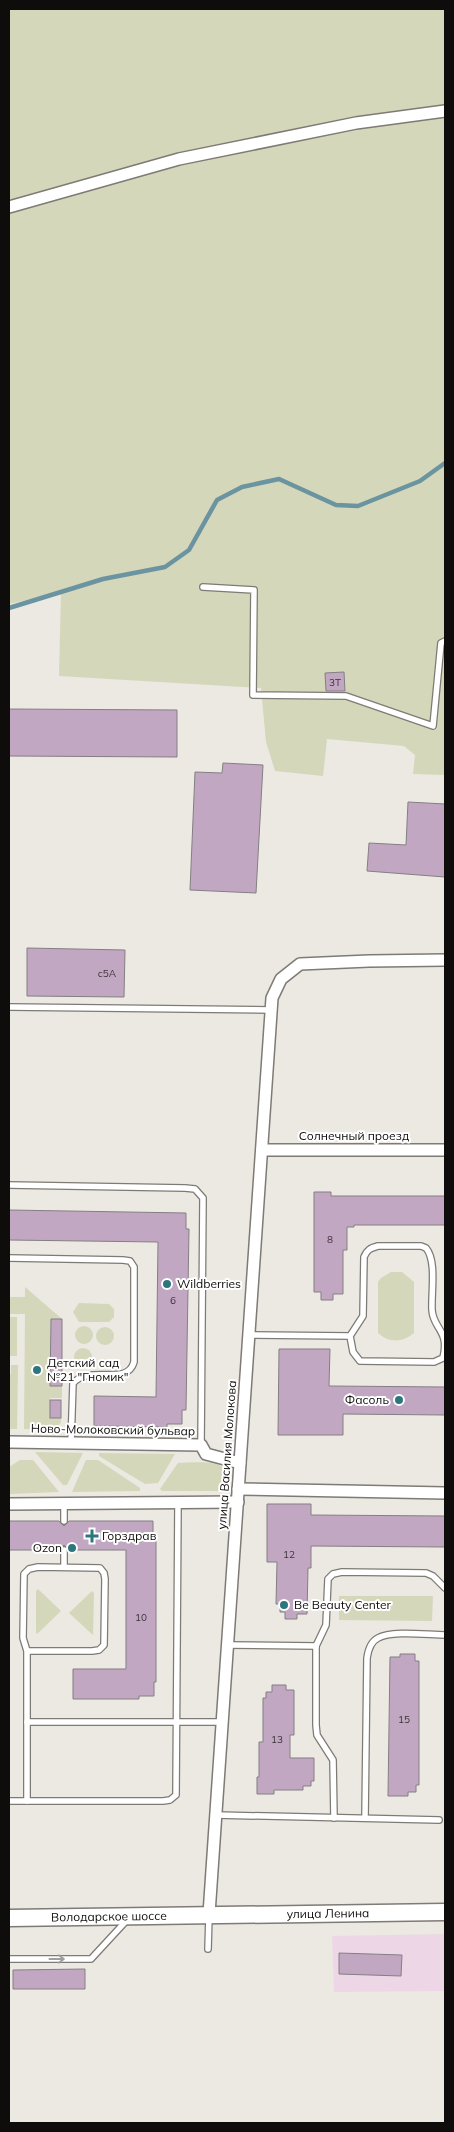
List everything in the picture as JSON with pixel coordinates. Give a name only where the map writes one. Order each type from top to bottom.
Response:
[{"type":"main road","name":"улица Ленина","points":[[209,1914],[445,1912]]},
{"type":"main road","name":"Володарское шоссе","points":[[9,1918],[209,1914]]},
{"type":"street","points":[[9,206],[179,159],[356,123],[445,111]]},
{"type":"street","name":"улица Василия Молокова","points":[[209,1914],[272,998],[281,979],[300,964],[368,960],[445,960]]},
{"type":"street","name":"Солнечный проезд","points":[[262,1150],[445,1150]]},
{"type":"street","name":"Ново-Молоковский бульвар","points":[[9,1442],[201,1445],[206,1454],[240,1463]]},
{"type":"street","points":[[238,1489],[445,1493]]},
{"type":"street","points":[[9,1504],[238,1502]]},
{"type":"lane","points":[[203,587],[254,590],[253,695],[346,696],[433,726],[441,643],[445,641]]},
{"type":"lane","points":[[9,1007],[272,1010]]},
{"type":"lane","points":[[9,1185],[185,1188],[195,1189],[203,1198],[201,1445]]},
{"type":"lane","points":[[378,1246],[421,1246],[426,1248],[432,1258],[432,1313],[444,1336],[443,1358],[434,1362],[360,1361],[353,1352],[350,1336],[363,1316],[364,1257],[366,1252],[371,1247],[378,1246]]},
{"type":"lane","points":[[9,1258],[123,1260],[130,1261],[134,1268],[134,1362],[132,1369],[126,1374],[119,1375],[89,1374],[79,1377],[73,1383],[71,1443]]},
{"type":"lane","points":[[249,1335],[350,1336]]},
{"type":"lane","points":[[9,1801],[170,1800],[176,1795],[178,1788],[178,1503]]},
{"type":"lane","points":[[64,1504],[64,1522]]},
{"type":"lane","points":[[64,1550],[64,1567]]},
{"type":"lane","points":[[27,1651],[92,1651],[99,1650],[104,1645],[104,1573],[100,1568],[38,1567],[29,1569],[24,1574],[24,1638],[27,1651],[27,1801]]},
{"type":"lane","points":[[334,1818],[333,1760],[317,1735],[316,1725],[316,1646],[326,1625],[328,1579],[333,1574],[342,1572],[418,1572],[433,1576],[445,1588]]},
{"type":"lane","points":[[365,1818],[368,1648],[377,1638],[389,1635],[445,1635]]},
{"type":"lane","points":[[228,1645],[316,1646]]},
{"type":"lane","points":[[27,1722],[222,1722]]},
{"type":"lane","points":[[216,1815],[439,1820]]},
{"type":"lane","points":[[208,1949],[209,1914]]},
{"type":"lane","points":[[9,1959],[91,1959],[131,1916]]},
{"type":"shaded area","points":[[445,1934],[445,1991],[334,1992],[332,1936]]},
{"type":"green space","points":[[9,9],[445,9],[445,775],[413,774],[415,755],[404,746],[327,739],[323,776],[275,771],[266,742],[261,688],[59,676],[61,593],[9,604]]},
{"type":"green space","points":[[391,1272],[402,1272],[414,1282],[414,1333],[400,1340],[387,1339],[378,1333],[378,1282]]},
{"type":"green space","points":[[25,1287],[62,1319],[51,1319],[50,1386],[62,1386],[62,1398],[50,1398],[50,1418],[61,1418],[61,1422],[56,1430],[24,1429],[25,1314],[9,1314],[9,1297],[25,1297]]},
{"type":"green space","points":[[79,1303],[109,1304],[114,1309],[114,1317],[109,1322],[79,1322],[73,1312]]},
{"type":"green space","points":[[9,1317],[17,1317],[17,1356],[9,1356]]},
{"type":"green space","points":[[84,1326],[90,1329],[93,1335],[90,1341],[84,1344],[78,1341],[75,1335],[78,1329]]},
{"type":"green space","points":[[105,1327],[111,1330],[114,1336],[111,1342],[105,1345],[99,1342],[96,1336],[99,1330]]},
{"type":"green space","points":[[83,1348],[89,1351],[92,1357],[89,1363],[83,1366],[77,1363],[74,1357],[77,1351]]},
{"type":"green space","points":[[11,1365],[18,1365],[17,1429],[9,1429],[9,1375],[11,1374]]},
{"type":"green space","points":[[35,1452],[83,1453],[67,1485],[63,1485]]},
{"type":"green space","points":[[99,1453],[175,1454],[158,1483],[145,1484],[99,1456]]},
{"type":"green space","points":[[20,1460],[33,1460],[59,1492],[9,1494],[9,1467]]},
{"type":"green space","points":[[86,1460],[98,1460],[140,1488],[140,1491],[72,1492]]},
{"type":"green space","points":[[204,1462],[220,1466],[225,1470],[227,1476],[225,1486],[218,1491],[162,1491],[160,1489],[178,1463]]},
{"type":"green space","points":[[38,1589],[61,1611],[37,1634],[36,1591]]},
{"type":"green space","points":[[92,1591],[94,1593],[93,1635],[69,1613]]},
{"type":"green space","points":[[339,1596],[433,1596],[432,1621],[339,1620]]},
{"type":"building","points":[[344,672],[345,691],[326,691],[325,673]]},
{"type":"building","points":[[9,709],[177,710],[177,757],[9,756]]},
{"type":"building","points":[[223,763],[263,765],[256,893],[190,890],[195,772],[222,773]]},
{"type":"building","points":[[408,802],[445,804],[445,877],[367,871],[369,843],[406,845]]},
{"type":"building","points":[[27,948],[125,950],[124,997],[27,996]]},
{"type":"building","points":[[314,1192],[331,1192],[331,1196],[445,1196],[445,1225],[354,1225],[354,1227],[347,1227],[347,1250],[343,1250],[343,1294],[333,1294],[333,1300],[321,1300],[321,1292],[314,1292]]},
{"type":"building","points":[[9,1210],[186,1213],[186,1229],[189,1229],[186,1410],[182,1410],[182,1424],[167,1424],[167,1427],[94,1426],[94,1396],[156,1397],[158,1242],[9,1240]]},
{"type":"building","points":[[51,1319],[62,1319],[62,1386],[50,1386]]},
{"type":"building","points":[[279,1349],[330,1349],[329,1386],[445,1387],[445,1415],[343,1414],[343,1435],[278,1435]]},
{"type":"building","points":[[50,1400],[61,1400],[61,1418],[50,1418]]},
{"type":"building","points":[[267,1504],[311,1504],[311,1515],[445,1516],[445,1547],[311,1546],[311,1568],[308,1568],[307,1614],[297,1614],[297,1619],[285,1619],[285,1612],[280,1612],[280,1604],[276,1604],[277,1562],[267,1562]]},
{"type":"building","points":[[9,1521],[59,1521],[64,1526],[69,1521],[153,1521],[153,1535],[156,1535],[156,1682],[154,1682],[154,1696],[139,1696],[139,1699],[73,1699],[73,1669],[126,1669],[126,1550],[69,1550],[64,1545],[59,1550],[9,1550]]},
{"type":"building","points":[[400,1654],[415,1654],[415,1661],[419,1661],[419,1785],[416,1785],[416,1792],[408,1792],[408,1796],[388,1796],[390,1657],[400,1657]]},
{"type":"building","points":[[272,1685],[286,1685],[286,1690],[294,1690],[294,1735],[290,1735],[290,1758],[314,1758],[314,1781],[311,1781],[311,1786],[303,1786],[303,1790],[274,1790],[274,1794],[257,1794],[259,1742],[263,1742],[263,1698],[266,1698],[266,1692],[272,1692]]},
{"type":"building","points":[[339,1953],[402,1955],[401,1976],[339,1974]]},
{"type":"building","points":[[85,1969],[85,1989],[13,1989],[13,1970]]},
{"type":"waterway","points":[[9,608],[103,579],[165,567],[189,550],[217,500],[242,487],[279,479],[336,505],[358,506],[420,481],[445,463]]},
{"type":"place","name":"Wildberries","points":[[167,1284]]},
{"type":"place","name":"Детский сад №21 \"Гномик\"","points":[[37,1370]]},
{"type":"place","name":"Фасоль","points":[[399,1400]]},
{"type":"place","name":"Горздрав","points":[[92,1536]]},
{"type":"place","name":"Ozon","points":[[72,1548]]},
{"type":"place","name":"Be Beauty Center","points":[[284,1605]]}]
